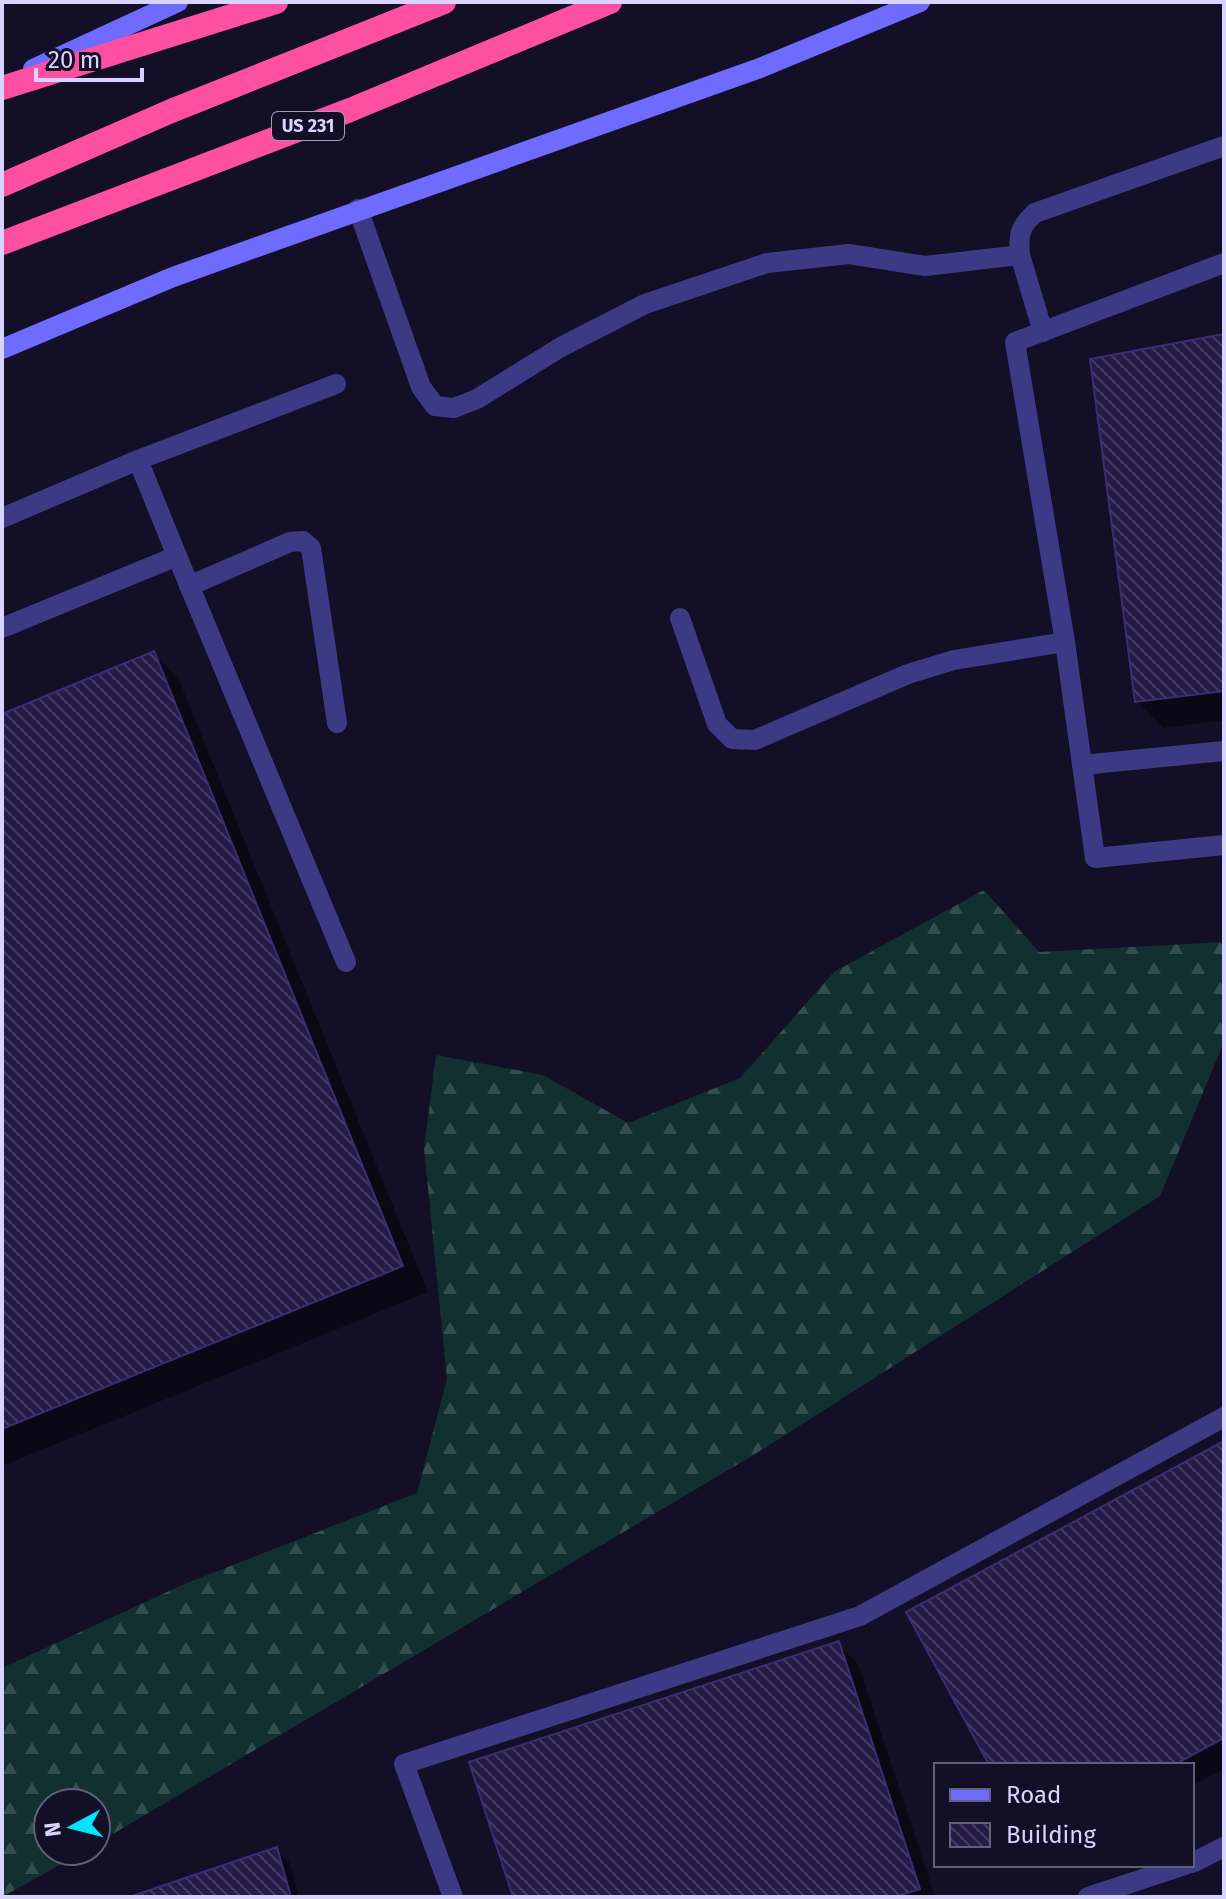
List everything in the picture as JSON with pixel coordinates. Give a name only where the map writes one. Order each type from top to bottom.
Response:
[{"type":"highway","points":[[2,86],[276,2]]},
{"type":"highway","points":[[2,185],[185,105],[444,2]]},
{"type":"highway","name":"US 231","points":[[2,243],[350,110],[610,2]]},
{"type":"main road","points":[[2,86],[178,2]]},
{"type":"main road","points":[[2,349],[173,277],[760,68],[920,2]]},
{"type":"street","points":[[1043,332],[1020,255],[1018,237],[1023,223],[1035,213],[1224,146]]},
{"type":"street","points":[[358,209],[421,387],[435,406],[454,408],[477,399],[561,347],[645,304],[767,263],[849,254],[925,266],[1020,255]]},
{"type":"street","points":[[1224,263],[1015,342],[1065,642],[1095,858],[1224,845]]},
{"type":"street","points":[[2,518],[138,460],[336,384]]},
{"type":"street","points":[[138,460],[346,962]]},
{"type":"street","points":[[189,586],[290,542],[303,541],[311,548],[337,723]]},
{"type":"street","points":[[2,628],[177,556]]},
{"type":"street","points":[[680,618],[717,724],[732,739],[755,740],[919,670],[954,660],[1065,642]]},
{"type":"street","points":[[1082,765],[1224,751]]},
{"type":"street","points":[[453,1897],[404,1764],[860,1616],[1224,1417]]},
{"type":"street","points":[[1194,1862],[1224,1847]]},
{"type":"street","points":[[1088,1897],[1179,1867]]},
{"type":"green space","points":[[984,890],[1039,952],[1224,942],[1224,1042],[1160,1196],[752,1456],[112,1835],[112,1787],[32,1787],[32,1867],[56,1867],[2,1897],[2,1668],[182,1585],[417,1493],[447,1379],[424,1148],[436,1055],[543,1075],[628,1123],[740,1078],[834,972]]},
{"type":"building","points":[[1224,334],[1224,691],[1135,702],[1090,359]]},
{"type":"building","points":[[154,651],[403,1266],[2,1429],[2,714]]},
{"type":"building","points":[[1224,1441],[1224,1738],[1178,1763],[988,1763],[906,1612]]},
{"type":"building","points":[[839,1641],[920,1889],[894,1897],[513,1897],[469,1762]]},
{"type":"building","points":[[277,1847],[291,1897],[129,1897]]}]
